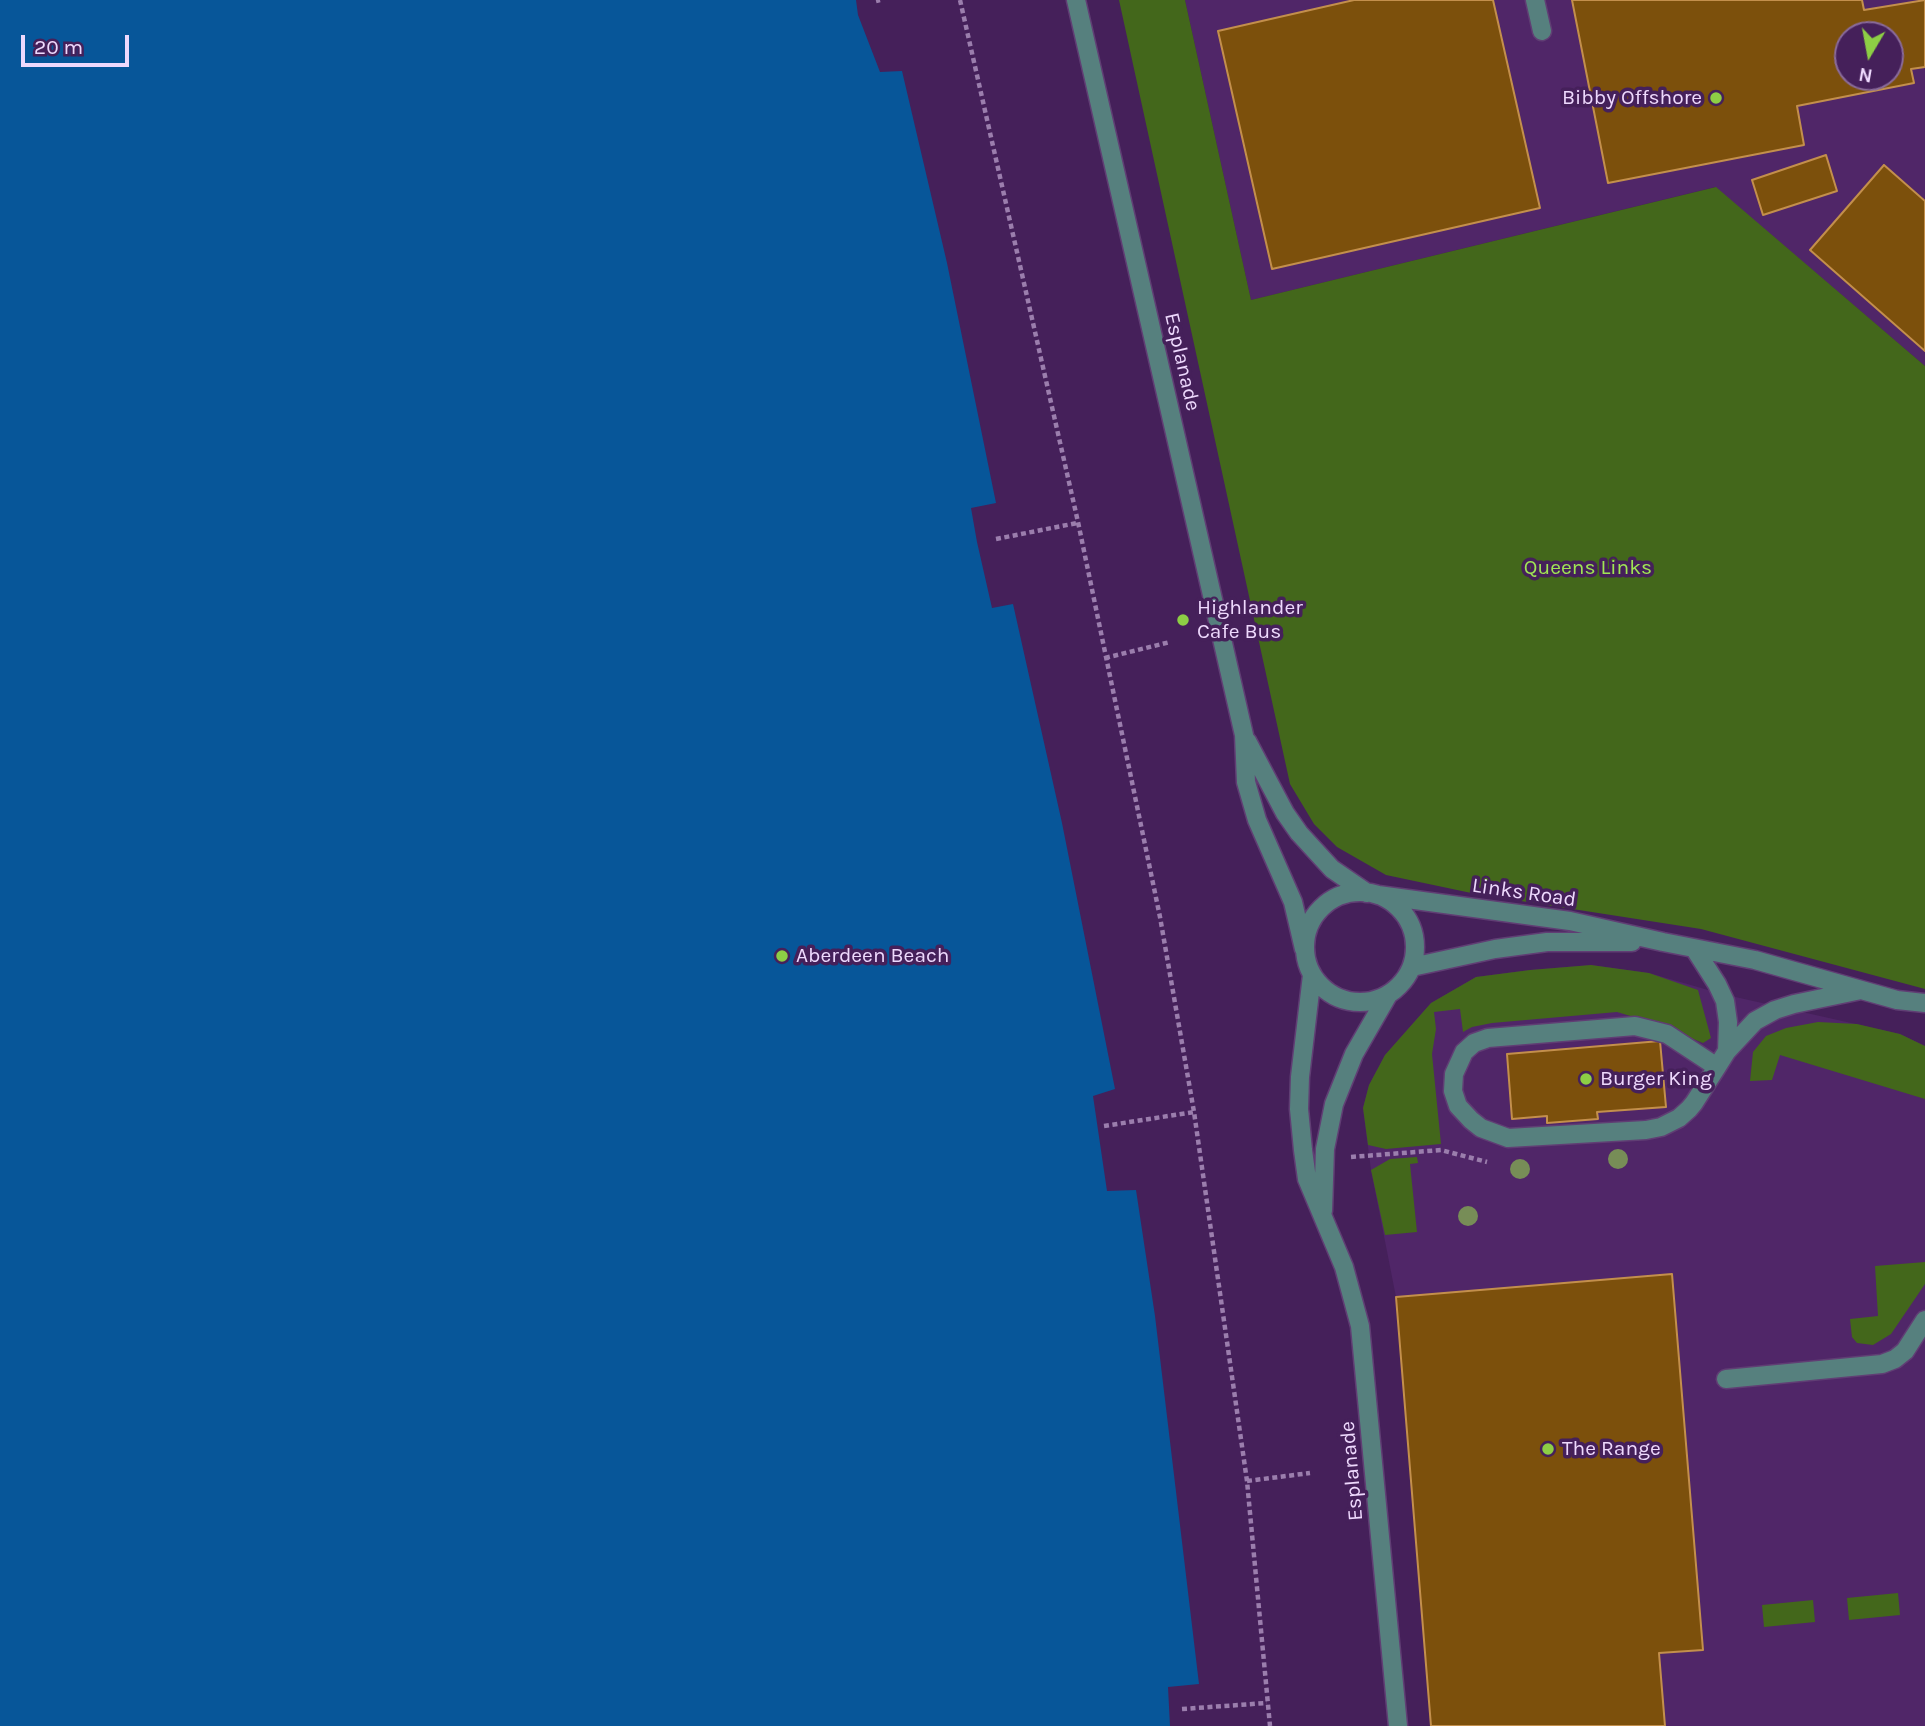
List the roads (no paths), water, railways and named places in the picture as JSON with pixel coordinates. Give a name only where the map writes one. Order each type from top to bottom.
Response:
[{"type":"street","name":"Esplanade","points":[[1076,0],[1244,735],[1246,782],[1257,820],[1293,902],[1304,949]]},
{"type":"street","points":[[1535,0],[1542,31]]},
{"type":"street","name":"Esplanade","points":[[1244,735],[1285,813],[1299,833],[1332,869],[1372,894]]},
{"type":"street","points":[[1355,892],[1372,894],[1399,908],[1412,930],[1415,942],[1412,967],[1402,983],[1388,995],[1372,1001],[1346,1001],[1330,994],[1312,975],[1304,949],[1308,926],[1322,906],[1355,892]]},
{"type":"street","name":"Links Road","points":[[1372,894],[1570,921],[1755,960],[1897,1000],[1925,1003]]},
{"type":"street","name":"Links Road","points":[[1412,967],[1495,949],[1547,942],[1663,942]]},
{"type":"street","points":[[1694,948],[1725,1001],[1728,1022],[1727,1051]]},
{"type":"street","name":"Esplanade","points":[[1312,975],[1299,1109],[1307,1178],[1344,1267],[1360,1326],[1398,1726]]},
{"type":"street","points":[[1717,1067],[1667,1034],[1635,1026],[1620,1026],[1480,1040],[1464,1052],[1453,1082],[1458,1106],[1471,1121],[1493,1133],[1518,1139],[1661,1127],[1679,1118],[1694,1103],[1717,1067],[1727,1051],[1746,1028],[1775,1010],[1811,999],[1861,990]]},
{"type":"street","name":"Esplanade","points":[[1322,1217],[1325,1149],[1334,1104],[1354,1054],[1388,995]]},
{"type":"street","name":"Links Road","points":[[1897,1000],[1925,1016]]},
{"type":"street","points":[[1726,1379],[1882,1364],[1905,1351],[1925,1320]]},
{"type":"water","points":[[0,0],[856,0],[858,15],[880,72],[902,71],[947,263],[996,503],[971,508],[977,542],[992,608],[1013,604],[1062,823],[1115,1089],[1093,1096],[1107,1191],[1136,1190],[1155,1316],[1199,1684],[1168,1687],[1170,1726],[0,1726]]},
{"type":"place","name":"Bibby Offshore","points":[[1716,98]]},
{"type":"place","name":"Highlander Cafe Bus","points":[[1183,620]]},
{"type":"place","name":"Aberdeen Beach","points":[[782,956]]},
{"type":"place","name":"Burger King","points":[[1586,1079]]},
{"type":"place","name":"The Range","points":[[1548,1449]]},
{"type":"park label","name":"Queens Links","points":[[1588,568]]}]
